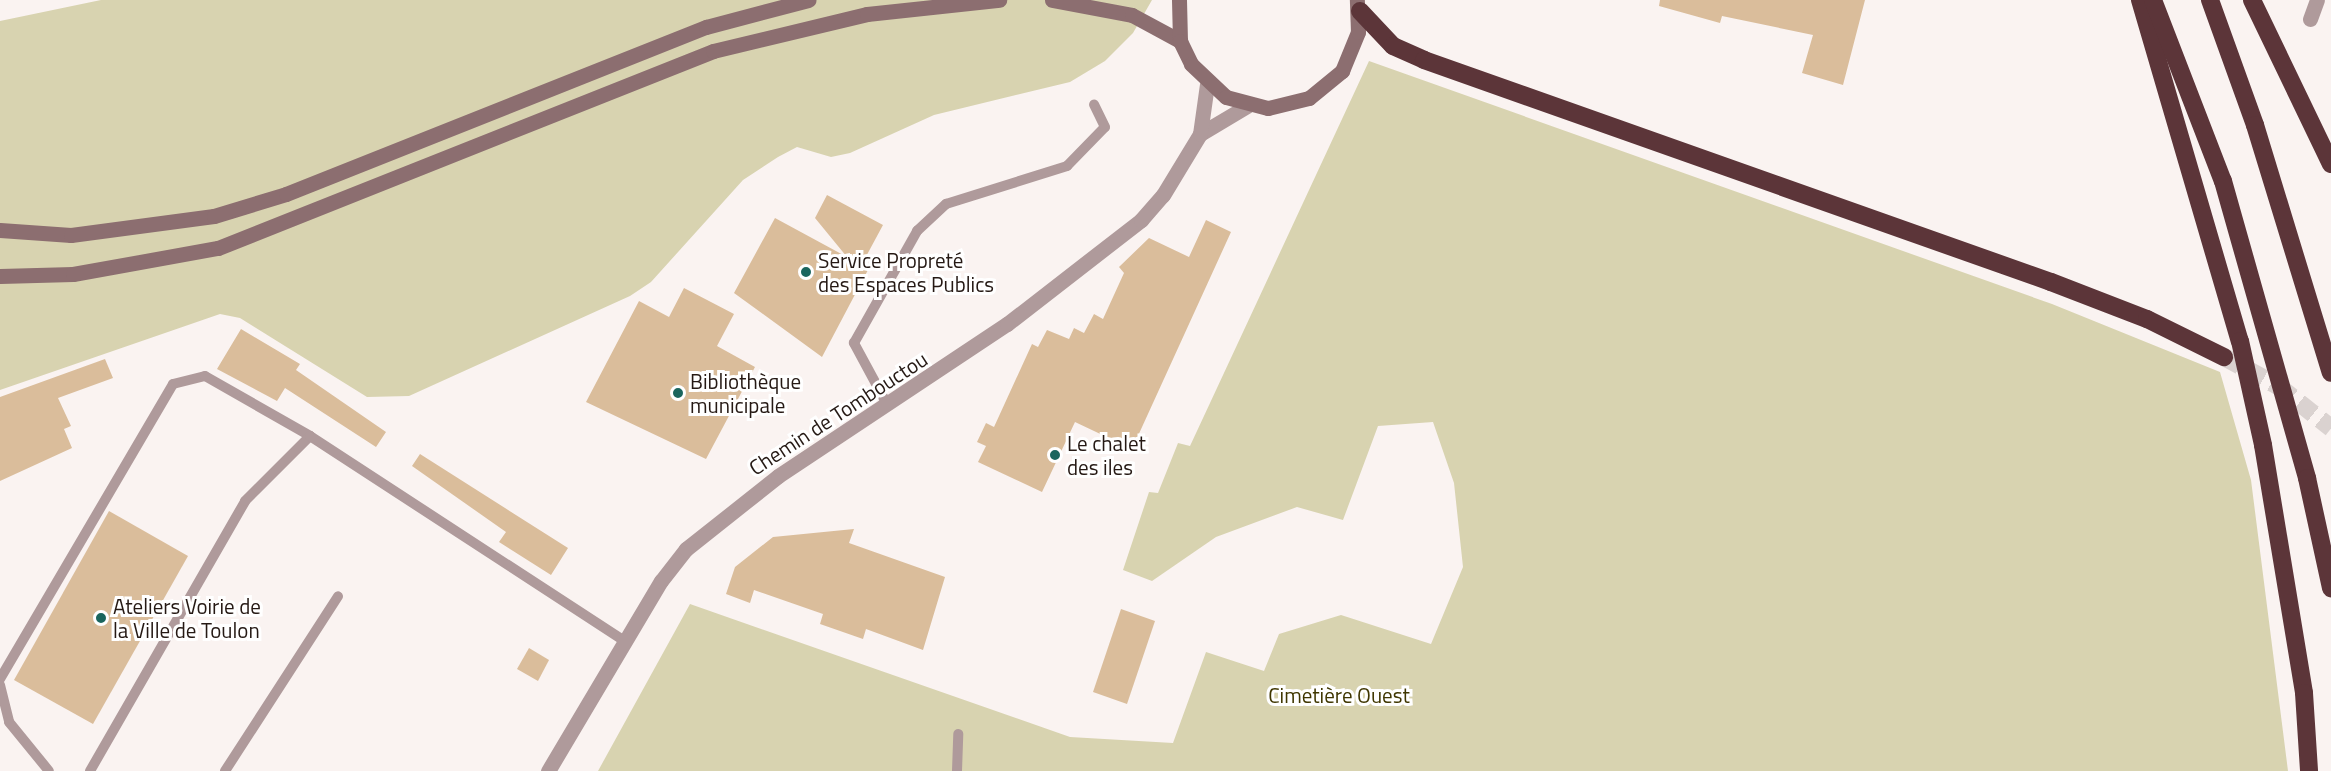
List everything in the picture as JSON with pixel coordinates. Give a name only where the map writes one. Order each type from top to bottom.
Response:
[{"type":"highway","points":[[2140,0],[2240,341],[2263,445],[2304,693],[2309,771]]},
{"type":"highway","points":[[2153,0],[2223,181],[2307,478],[2331,588]]},
{"type":"highway","points":[[2210,0],[2255,125],[2331,373]]},
{"type":"highway","points":[[2252,0],[2329,158]]},
{"type":"highway","points":[[1358,6],[1393,46],[1424,60],[2051,282],[2147,319],[2224,357]]},
{"type":"main road","points":[[0,230],[71,235],[214,216],[286,194],[695,30],[808,0]]},
{"type":"main road","points":[[0,276],[73,274],[218,248],[713,51],[867,14],[999,0]]},
{"type":"main road","points":[[1052,0],[1132,15],[1180,41],[1207,84],[1247,105],[1289,105],[1327,87],[1352,53],[1358,6]]},
{"type":"main road","points":[[1179,0],[1180,41]]},
{"type":"street","points":[[2310,19],[2317,0]]},
{"type":"street","name":"Chemin de Tombouctou","points":[[548,771],[624,641],[686,549],[778,476],[888,406],[1007,324],[1141,220],[1163,195],[1200,134],[1207,84]]},
{"type":"street","name":"Chemin de Tombouctou","points":[[1200,134],[1247,105]]},
{"type":"lane","points":[[888,406],[854,343],[917,231],[946,204],[1067,166],[1105,127],[1094,104]]},
{"type":"lane","points":[[0,679],[173,384],[205,375],[310,436],[624,641]]},
{"type":"lane","points":[[90,771],[245,501],[310,436]]},
{"type":"lane","points":[[225,771],[338,596]]},
{"type":"lane","points":[[0,685],[9,722],[50,771]]},
{"type":"lane","points":[[957,771],[958,734]]},
{"type":"green space","points":[[101,0],[1152,0],[1133,33],[1105,61],[1070,82],[934,115],[850,153],[831,157],[797,147],[778,157],[743,180],[651,282],[630,296],[409,396],[367,397],[240,318],[220,314],[0,390],[0,21]]},
{"type":"green space","name":"Cimetière Ouest","points":[[1369,61],[2052,304],[2220,372],[2251,480],[2288,771],[598,771],[690,604],[1070,737],[1173,743],[1206,652],[1264,671],[1279,634],[1341,615],[1431,644],[1463,567],[1454,483],[1433,422],[1378,426],[1343,520],[1297,507],[1216,537],[1152,581],[1123,570],[1149,492],[1158,493],[1178,443],[1190,446]]},
{"type":"building","points":[[1660,0],[1865,0],[1843,85],[1802,73],[1813,35],[1722,16],[1720,23],[1659,6]]},
{"type":"building","name":"Service Propreté des Espaces Publics","points":[[827,195],[883,225],[862,264],[869,268],[822,357],[734,293],[775,218],[847,257],[815,218]]},
{"type":"building","points":[[1206,220],[1231,232],[1132,449],[1075,422],[1042,492],[978,462],[986,446],[977,442],[986,423],[994,427],[1032,344],[1038,347],[1047,330],[1069,339],[1074,328],[1084,333],[1094,314],[1103,319],[1124,273],[1119,267],[1149,238],[1189,257]]},
{"type":"building","name":"Bibliothèque municipale","points":[[684,288],[734,314],[717,346],[755,367],[706,459],[586,402],[639,301],[669,317]]},
{"type":"building","points":[[241,329],[300,364],[296,370],[386,432],[376,447],[285,388],[277,401],[217,369]]},
{"type":"building","points":[[105,359],[113,378],[58,398],[71,426],[64,429],[72,448],[0,481],[0,397]]},
{"type":"building","points":[[420,454],[568,548],[551,575],[499,542],[506,532],[412,466]]},
{"type":"building","name":"Ateliers Voirie de la Ville de Toulon","points":[[109,511],[188,556],[93,724],[14,680]]},
{"type":"building","points":[[854,529],[849,543],[945,577],[923,650],[866,629],[863,639],[820,624],[823,614],[754,590],[750,603],[726,594],[735,567],[773,537]]},
{"type":"building","points":[[1121,609],[1155,621],[1127,704],[1093,692]]},
{"type":"building","points":[[529,648],[549,660],[538,681],[517,669]]},
{"type":"tunnel","points":[[2224,357],[2278,386],[2331,428]]},
{"type":"place","name":"Service Propreté des Espaces Publics","points":[[806,272]]},
{"type":"place","name":"Bibliothèque municipale","points":[[678,393]]},
{"type":"place","name":"Le chalet des iles","points":[[1055,455]]},
{"type":"place","name":"Ateliers Voirie de la Ville de Toulon","points":[[101,618]]}]
